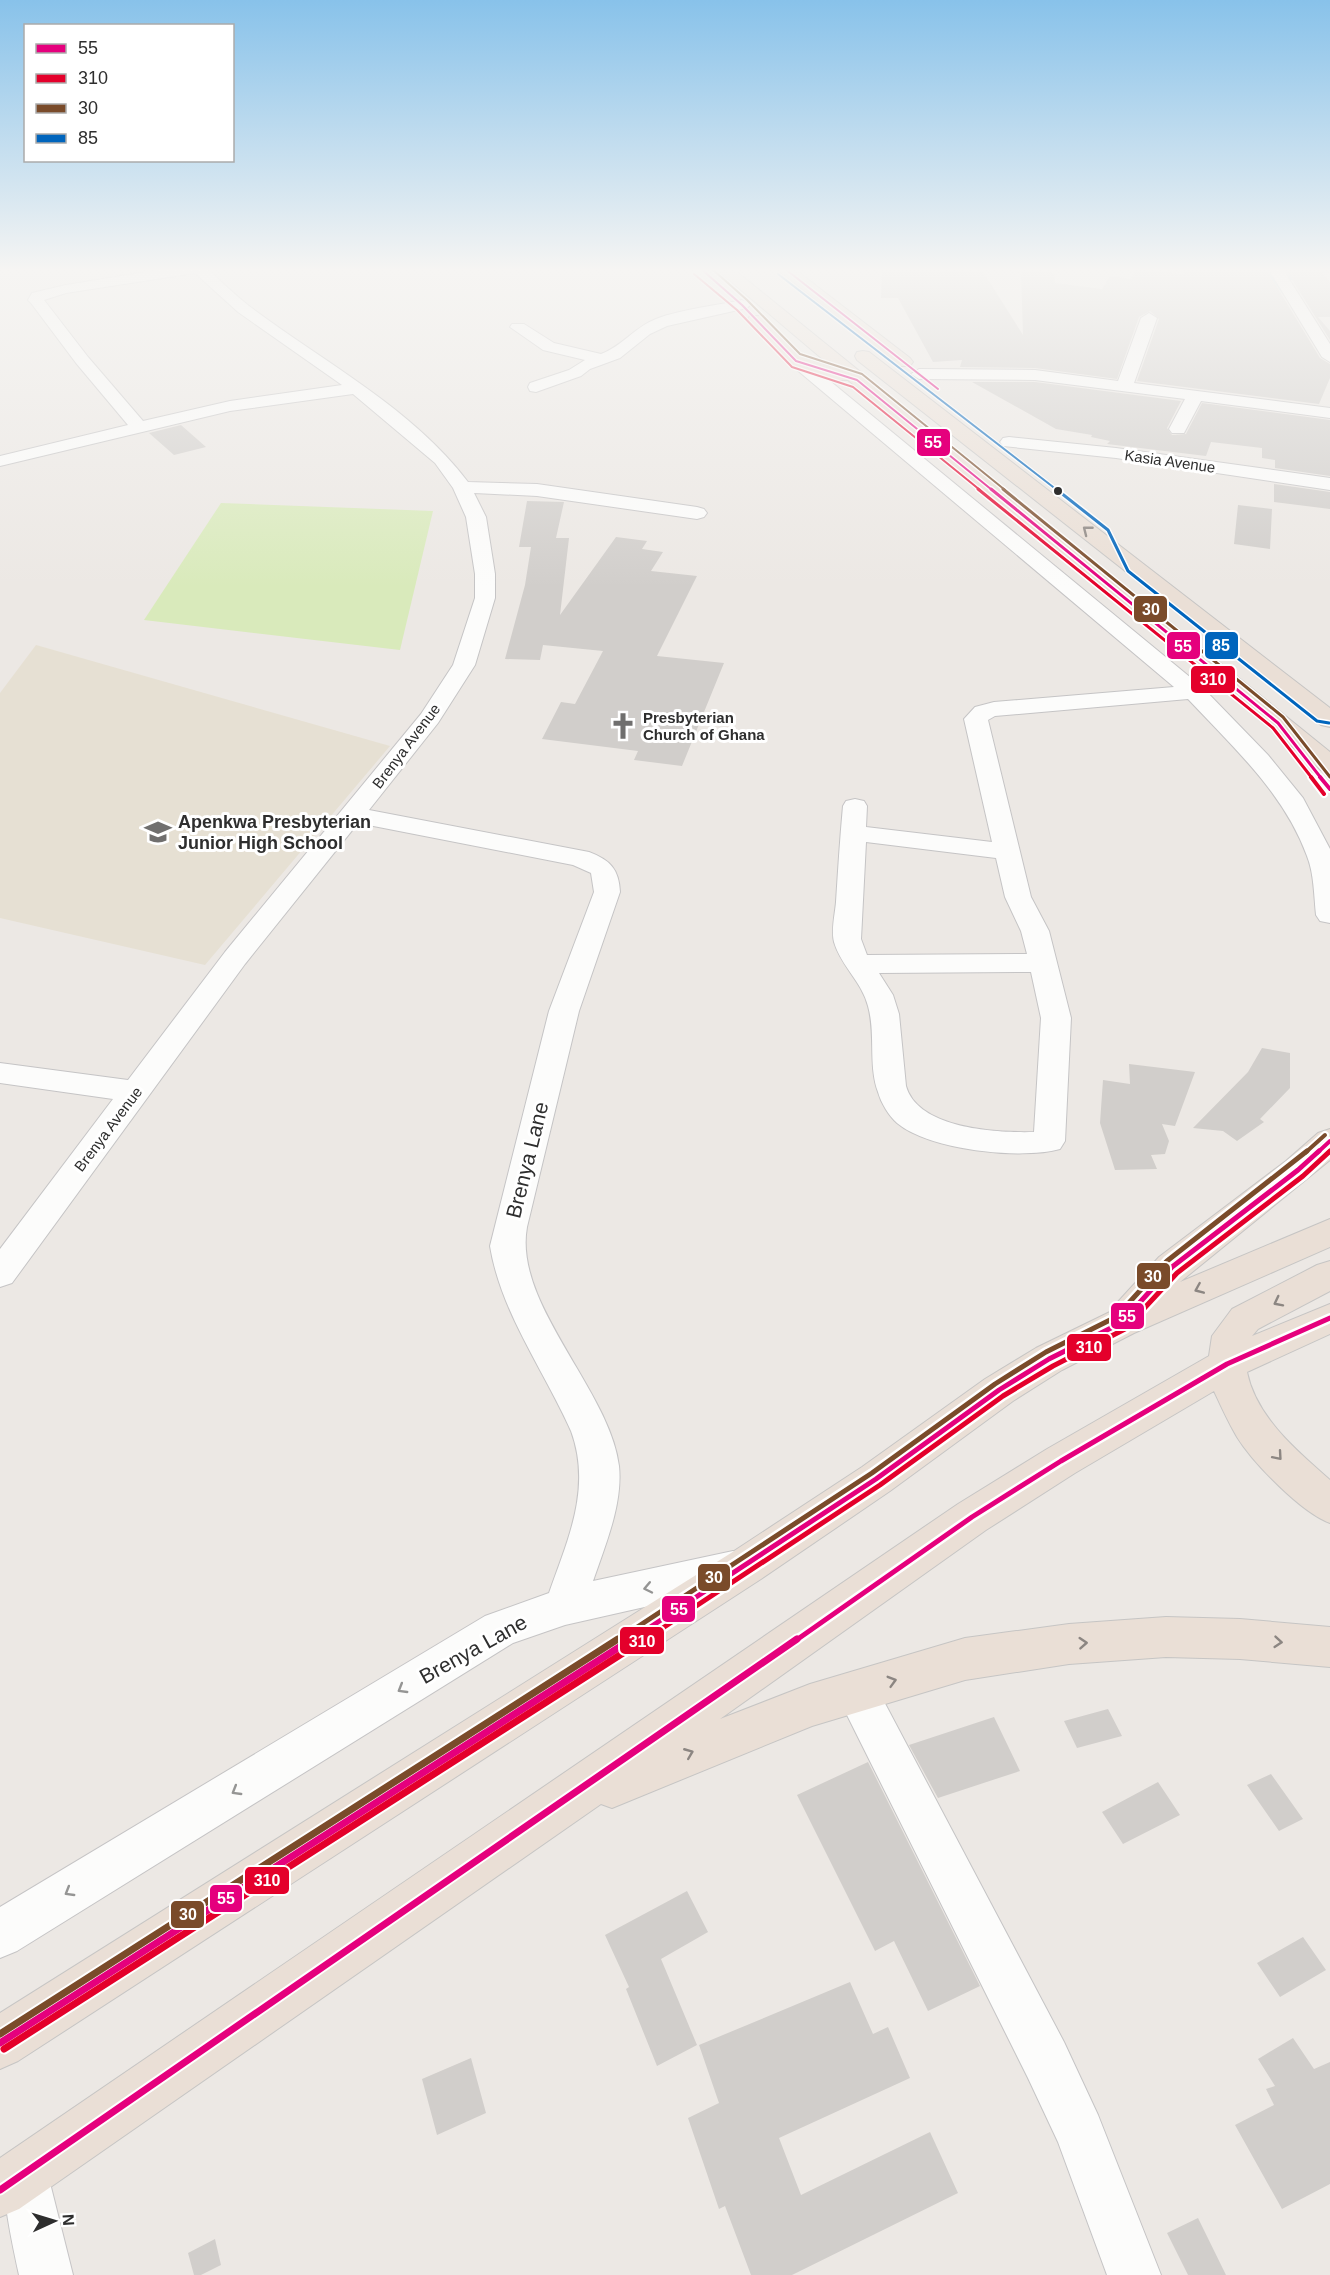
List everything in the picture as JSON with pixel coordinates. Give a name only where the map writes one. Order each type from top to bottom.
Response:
[{"type":"highway","points":[[838,374],[857,380]]},
{"type":"highway","points":[[850,374],[1330,765]]},
{"type":"highway","points":[[886,374],[1327,717]]},
{"type":"highway","points":[[919,374],[1106,518],[1114,526],[1133,566]]},
{"type":"highway","points":[[1278,723],[1330,789]]},
{"type":"highway","points":[[1121,1323],[1172,1268],[1298,1170],[1330,1142]]},
{"type":"highway","points":[[0,2043],[746,1566],[876,1479],[999,1390],[1049,1359],[1121,1323],[1330,1232]]},
{"type":"highway","points":[[1330,1275],[1245,1318],[1231,1336],[1227,1365],[1231,1387],[1252,1427],[1287,1467],[1330,1505]]},
{"type":"highway","points":[[11,2182],[557,1807],[972,1517],[1061,1461],[1227,1365],[1330,1318]]},
{"type":"highway","points":[[557,1807],[810,1705],[965,1659],[1069,1644],[1166,1637],[1240,1639],[1330,1647]]},
{"type":"street","points":[[94,374],[138,426]]},
{"type":"street","name":"Brenya Avenue","points":[[0,1274],[235,958],[430,718],[464,665],[485,598],[485,574],[476,517],[462,488],[441,459],[357,388],[337,374]]},
{"type":"street","points":[[536,387],[571,374]]},
{"type":"street","points":[[812,374],[1194,692],[1259,760],[1291,798],[1321,857],[1330,915]]},
{"type":"street","points":[[938,374],[1035,375],[1330,413]]},
{"type":"street","points":[[1124,386],[1128,374]]},
{"type":"street","points":[[0,461],[138,426],[254,402],[357,388]]},
{"type":"street","points":[[1179,429],[1196,395]]},
{"type":"street","name":"Kasia Avenue","points":[[1009,442],[1116,453],[1330,484]]},
{"type":"street","points":[[462,488],[546,491],[697,513]]},
{"type":"street","points":[[1008,852],[854,820],[848,939],[851,954],[876,991],[882,1006],[891,1087],[899,1105],[911,1118],[949,1133],[986,1141],[1038,1144],[1049,1141],[1056,1018],[1035,931],[1018,897],[1008,852],[976,719],[979,715],[994,709],[1194,692]]},
{"type":"street","name":"Brenya Lane","points":[[0,1934],[500,1629],[565,1606],[593,1515],[600,1477],[597,1451],[588,1424],[559,1372],[518,1284],[507,1246],[564,1011],[607,892],[607,877],[600,866],[580,858],[353,814]]},
{"type":"street","points":[[858,964],[1043,963]]},
{"type":"street","points":[[0,1073],[136,1092]]},
{"type":"street","points":[[565,1606],[746,1566]]},
{"type":"street","points":[[856,1691],[1046,2060],[1080,2133],[1134,2275]]},
{"type":"street","points":[[11,2182],[46,2275]]},
{"type":"shaded area","name":"Apenkwa Presbyterian Junior High School","points":[[36,645],[390,746],[205,965],[0,918],[0,693]]},
{"type":"green space","points":[[221,503],[433,511],[400,650],[144,620]]},
{"type":"building","points":[[1081,374],[1119,374],[1117,379]]},
{"type":"building","points":[[1139,374],[1330,374],[1319,404],[1137,381]]},
{"type":"building","points":[[972,382],[1035,382],[1181,401],[1167,428],[1172,435],[1186,434],[1202,403],[1330,420],[1330,476],[1275,468],[1275,460],[1262,458],[1262,448],[1211,442],[1206,456],[1107,444],[1110,441],[1091,437],[1092,435],[1056,429]]},
{"type":"building","points":[[181,425],[206,447],[174,455],[149,433]]},
{"type":"building","points":[[1274,484],[1330,492],[1330,509],[1274,502]]},
{"type":"building","points":[[527,501],[564,502],[556,538],[569,538],[560,615],[616,537],[647,541],[642,549],[663,552],[651,571],[697,576],[657,656],[724,663],[682,766],[634,760],[638,751],[542,739],[561,702],[575,704],[603,651],[543,645],[540,660],[505,659],[525,585],[531,547],[519,547]]},
{"type":"building","points":[[1238,505],[1272,509],[1270,549],[1234,544]]},
{"type":"building","points":[[1262,1048],[1290,1053],[1290,1088],[1260,1119],[1264,1122],[1237,1141],[1223,1131],[1193,1128],[1248,1072]]},
{"type":"building","points":[[1129,1064],[1195,1072],[1175,1126],[1162,1124],[1169,1141],[1165,1154],[1151,1155],[1157,1169],[1115,1170],[1100,1123],[1103,1080],[1130,1084]]},
{"type":"building","points":[[1108,1709],[1122,1736],[1077,1748],[1064,1721]]},
{"type":"building","points":[[994,1717],[1020,1771],[938,1798],[909,1745]]},
{"type":"building","points":[[868,1762],[980,1986],[928,2011],[894,1941],[875,1951],[797,1795]]},
{"type":"building","points":[[1271,1774],[1303,1819],[1279,1831],[1247,1785]]},
{"type":"building","points":[[1158,1782],[1180,1815],[1123,1844],[1102,1812]]},
{"type":"building","points":[[687,1891],[708,1932],[661,1959],[697,2045],[657,2066],[626,1989],[629,1987],[605,1935]]},
{"type":"building","points":[[1303,1937],[1326,1970],[1280,1997],[1257,1963]]},
{"type":"building","points":[[850,1982],[873,2034],[888,2027],[910,2078],[779,2138],[801,2195],[930,2132],[958,2193],[792,2275],[751,2275],[725,2206],[719,2209],[688,2118],[719,2103],[699,2045]]},
{"type":"building","points":[[1293,2038],[1314,2069],[1330,2062],[1330,2184],[1282,2209],[1235,2125],[1274,2105],[1266,2089],[1275,2086],[1258,2059]]},
{"type":"building","points":[[471,2058],[486,2113],[437,2135],[422,2079]]},
{"type":"building","points":[[1198,2218],[1226,2275],[1188,2275],[1167,2233]]},
{"type":"building","points":[[215,2239],[221,2265],[201,2275],[194,2275],[188,2253]]},
{"type":"transit line","name":"310","points":[[814,374],[853,387],[1273,728],[1324,794]]},
{"type":"transit line","name":"55","points":[[838,374],[857,380],[1278,723],[1330,789]]},
{"type":"transit line","name":"30","points":[[862,374],[1283,717],[1330,777]]},
{"type":"transit line","name":"85","points":[[907,374],[1108,530],[1128,571],[1317,721],[1329,723]]},
{"type":"transit line","name":"55","points":[[919,374],[938,389]]},
{"type":"transit line","name":"30","points":[[0,2034],[742,1560],[872,1473],[995,1384],[1046,1352],[1116,1317],[1167,1261],[1293,1164],[1325,1135]]},
{"type":"transit line","name":"55","points":[[0,2043],[746,1566],[876,1479],[999,1390],[1049,1359],[1121,1323],[1172,1267],[1298,1170],[1330,1141]]},
{"type":"transit line","name":"310","points":[[4,2049],[750,1572],[880,1485],[1003,1396],[1053,1366],[1125,1329],[1177,1273],[1303,1176],[1330,1151]]},
{"type":"transit line","name":"55","points":[[0,2190],[557,1807],[972,1517],[1061,1461],[1227,1364],[1330,1318]]},
{"type":"place","name":"Presbyterian Church of Ghana","points":[[623,726]]},
{"type":"place","name":"Apenkwa Presbyterian Junior High School","points":[[158,832]]}]
